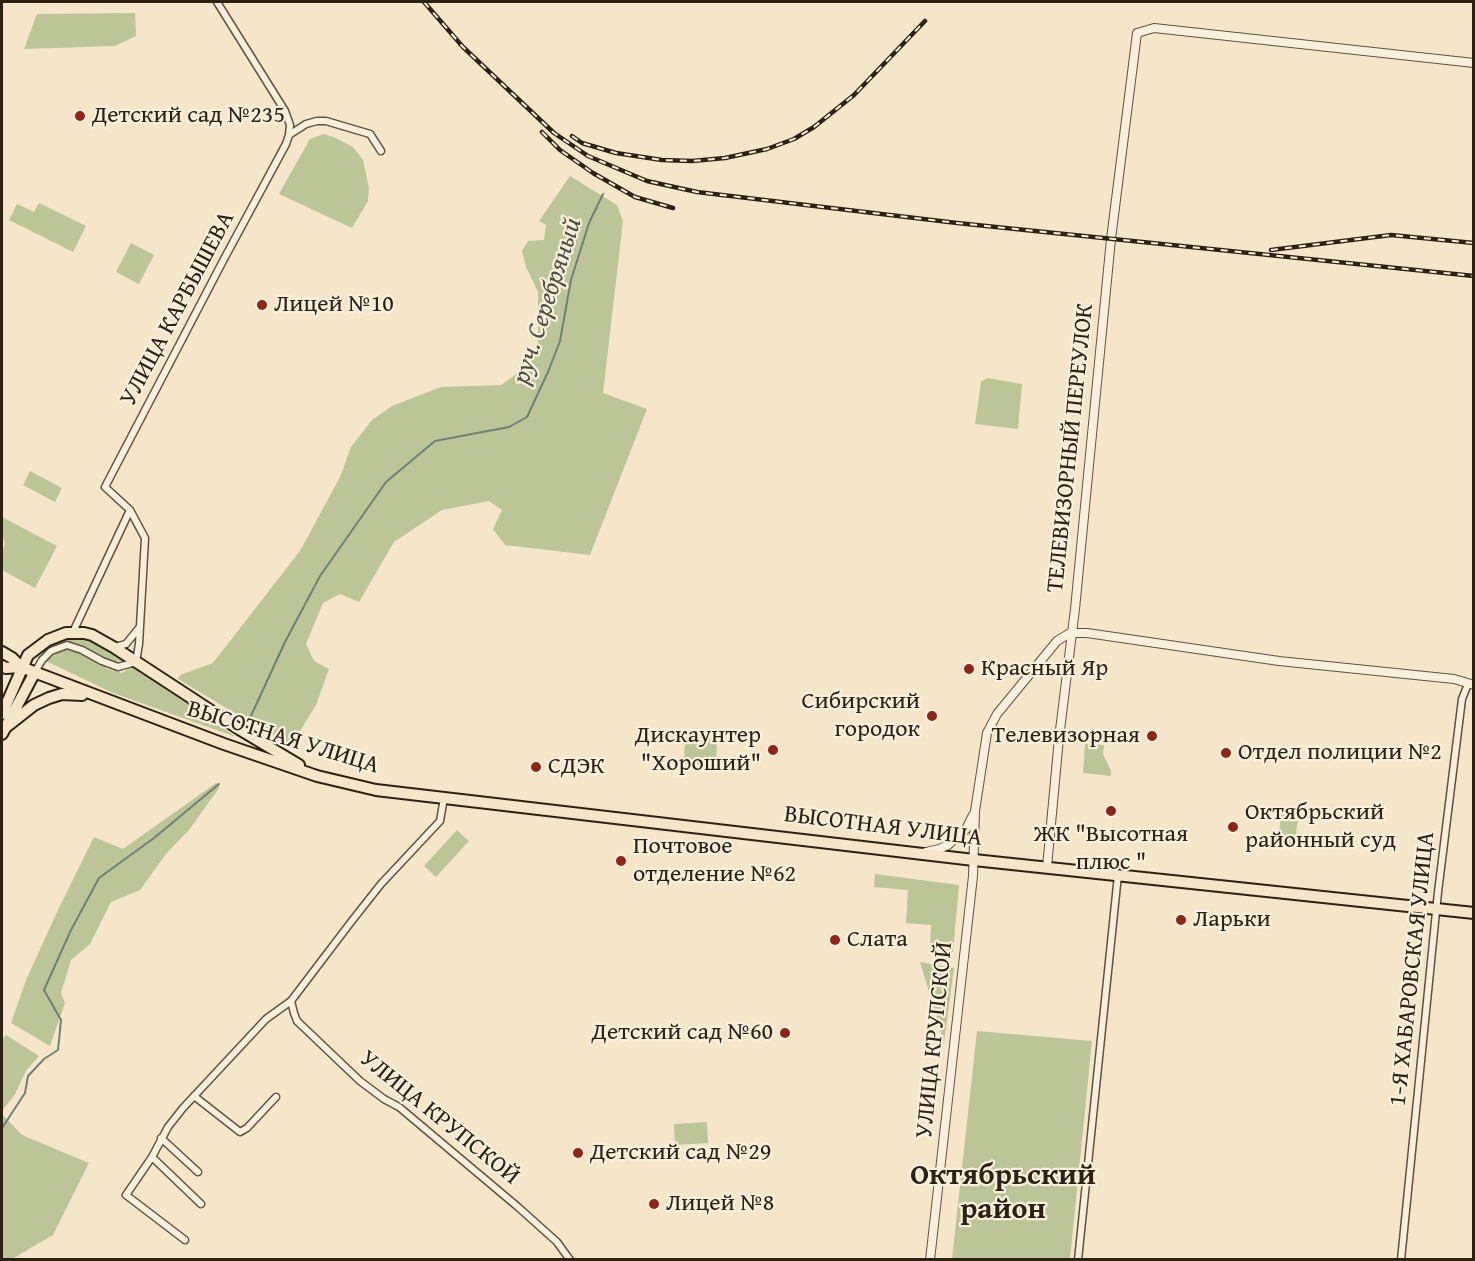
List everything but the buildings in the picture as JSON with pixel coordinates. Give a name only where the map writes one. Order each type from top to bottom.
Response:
[{"type":"main road","points":[[2,714],[27,655],[37,646],[73,632],[93,635],[317,776]]},
{"type":"main road","points":[[2,652],[21,667]]},
{"type":"main road","points":[[2,666],[21,667]]},
{"type":"main road","name":"ВЫСОТНАЯ УЛИЦА","points":[[21,667],[224,744],[317,776],[376,790],[974,860],[1473,913]]},
{"type":"main road","points":[[4,731],[35,672]]},
{"type":"main road","points":[[4,731],[34,705],[49,698],[62,694],[91,695]]},
{"type":"street","points":[[217,2],[285,111],[291,125],[289,135]]},
{"type":"street","name":"ТЕЛЕВИЗОРНЫЙ ПЕРЕУЛОК","points":[[1047,867],[1111,239],[1137,33],[1154,28],[1473,63]]},
{"type":"street","points":[[289,135],[306,124],[322,120],[370,134],[381,151]]},
{"type":"street","name":"УЛИЦА КАРБЫШЕВА","points":[[130,510],[105,486],[289,135]]},
{"type":"street","points":[[35,672],[51,651],[67,645],[118,667],[136,662],[145,538],[130,510]]},
{"type":"street","points":[[73,632],[130,510]]},
{"type":"street","points":[[115,648],[126,644],[140,628]]},
{"type":"street","points":[[1070,633],[1087,633],[1314,664],[1454,679],[1471,685]]},
{"type":"street","name":"УЛИЦА КРУПСКОЙ","points":[[930,1260],[974,860],[975,811],[987,733],[997,714],[1014,693],[1058,641],[1070,633]]},
{"type":"street","name":"1-Я ХАБАРОВСКАЯ УЛИЦА","points":[[1401,1260],[1437,909],[1462,699],[1471,685]]},
{"type":"street","points":[[185,1240],[126,1195],[173,1121],[266,1019],[291,1001],[381,884],[440,821],[444,798]]},
{"type":"street","points":[[919,853],[948,845],[966,829],[975,811]]},
{"type":"street","points":[[1078,1260],[1118,875]]},
{"type":"street","name":"УЛИЦА КРУПСКОЙ","points":[[291,1001],[297,1021],[353,1074],[384,1100],[399,1107],[518,1207],[557,1242],[570,1260]]},
{"type":"street","points":[[194,1096],[240,1132],[247,1128],[276,1097]]},
{"type":"street","points":[[161,1138],[198,1172]]},
{"type":"street","points":[[152,1157],[201,1204]]},
{"type":"green space","points":[[135,13],[136,36],[115,46],[24,49],[37,14]]},
{"type":"green space","points":[[324,134],[353,147],[363,160],[369,188],[368,201],[352,228],[279,194],[310,139]]},
{"type":"green space","points":[[570,176],[617,205],[623,221],[603,393],[647,409],[590,555],[505,545],[493,529],[502,510],[489,501],[442,510],[394,542],[359,602],[340,594],[323,603],[306,644],[314,661],[329,669],[316,705],[295,739],[286,744],[178,679],[180,675],[213,663],[300,551],[340,477],[351,447],[372,420],[392,406],[441,387],[501,385],[525,368],[538,350],[538,292],[526,267],[522,251],[528,241],[544,240],[546,225],[539,221]]},
{"type":"green space","points":[[39,203],[86,226],[73,252],[9,220],[17,204],[34,212]]},
{"type":"green space","points":[[131,243],[154,255],[139,284],[116,272]]},
{"type":"green space","points":[[987,378],[1022,384],[1018,429],[975,424],[981,382]]},
{"type":"green space","points":[[30,471],[62,488],[55,502],[23,485]]},
{"type":"green space","points":[[2,517],[57,546],[35,588],[2,570],[2,552],[5,544],[2,534]]},
{"type":"green space","points":[[65,638],[85,638],[102,646],[122,661],[113,662],[73,642],[62,642],[43,651],[38,657],[35,656],[53,642]]},
{"type":"green space","points":[[71,648],[108,669],[122,673],[132,667],[236,737],[113,693],[46,661],[59,652]]},
{"type":"green space","points":[[685,737],[717,739],[716,765],[684,764]]},
{"type":"green space","points":[[1085,744],[1104,745],[1103,754],[1111,776],[1083,773]]},
{"type":"green space","points":[[216,783],[219,784],[219,788],[189,830],[166,854],[140,890],[111,902],[90,944],[71,960],[61,993],[65,1003],[50,1046],[11,1023],[26,980],[94,837],[123,849]]},
{"type":"green space","points":[[1281,814],[1298,816],[1295,846],[1278,845]]},
{"type":"green space","points":[[457,830],[469,841],[436,877],[424,866]]},
{"type":"green space","points":[[875,874],[959,885],[953,952],[930,949],[931,925],[906,923],[908,890],[874,887]]},
{"type":"green space","points":[[920,962],[954,968],[944,1043]]},
{"type":"green space","points":[[977,1031],[1092,1041],[1070,1259],[952,1259]]},
{"type":"green space","points":[[6,1035],[39,1056],[26,1071],[15,1094],[2,1111],[2,1040]]},
{"type":"green space","points":[[2,1114],[22,1135],[89,1163],[53,1235],[12,1259],[2,1259]]},
{"type":"green space","points":[[707,1122],[708,1143],[675,1145],[674,1124]]},
{"type":"waterway","name":"руч. Серебряный","points":[[250,718],[285,642],[320,576],[386,482],[435,441],[509,427],[527,417],[560,341],[571,280],[589,223],[603,194]]},
{"type":"waterway","name":"руч. Серебряный","points":[[2,1128],[25,1093],[28,1076],[44,1059],[58,1050],[61,1020],[44,990],[71,930],[99,878],[154,838],[219,784]]},
{"type":"railway","points":[[424,2],[463,47],[554,133],[588,156],[647,181],[697,192],[957,223],[1474,276]]},
{"type":"railway","points":[[572,136],[582,143],[616,153],[662,160],[692,161],[725,158],[767,149],[794,139],[814,127],[854,95],[925,21]]},
{"type":"railway","points":[[542,132],[560,150],[593,173],[635,197],[673,208]]},
{"type":"railway","points":[[1271,250],[1391,235],[1474,243]]},
{"type":"place","name":"Детский сад №235","points":[[80,116]]},
{"type":"place","name":"Лицей №10","points":[[262,305]]},
{"type":"place","name":"Красный Яр","points":[[969,669]]},
{"type":"place","name":"Сибирский городок","points":[[932,716]]},
{"type":"place","name":"Телевизорная","points":[[1152,736]]},
{"type":"place","name":"Дискаунтер \"Хороший\"","points":[[773,750]]},
{"type":"place","name":"Отдел полиции №2","points":[[1226,753]]},
{"type":"place","name":"СДЭК","points":[[536,767]]},
{"type":"place","name":"ЖК \"Высотная плюс \"","points":[[1111,811]]},
{"type":"place","name":"Октябрьский районный суд","points":[[1233,827]]},
{"type":"place","name":"Почтовое отделение №62","points":[[621,861]]},
{"type":"place","name":"Ларьки","points":[[1181,920]]},
{"type":"place","name":"Слата","points":[[835,940]]},
{"type":"place","name":"Детский сад №60","points":[[785,1033]]},
{"type":"place","name":"Детский сад №29","points":[[578,1153]]},
{"type":"place","name":"Лицей №8","points":[[654,1204]]},
{"type":"district","name":"Октябрьский район","points":[[1003,1193]]}]
